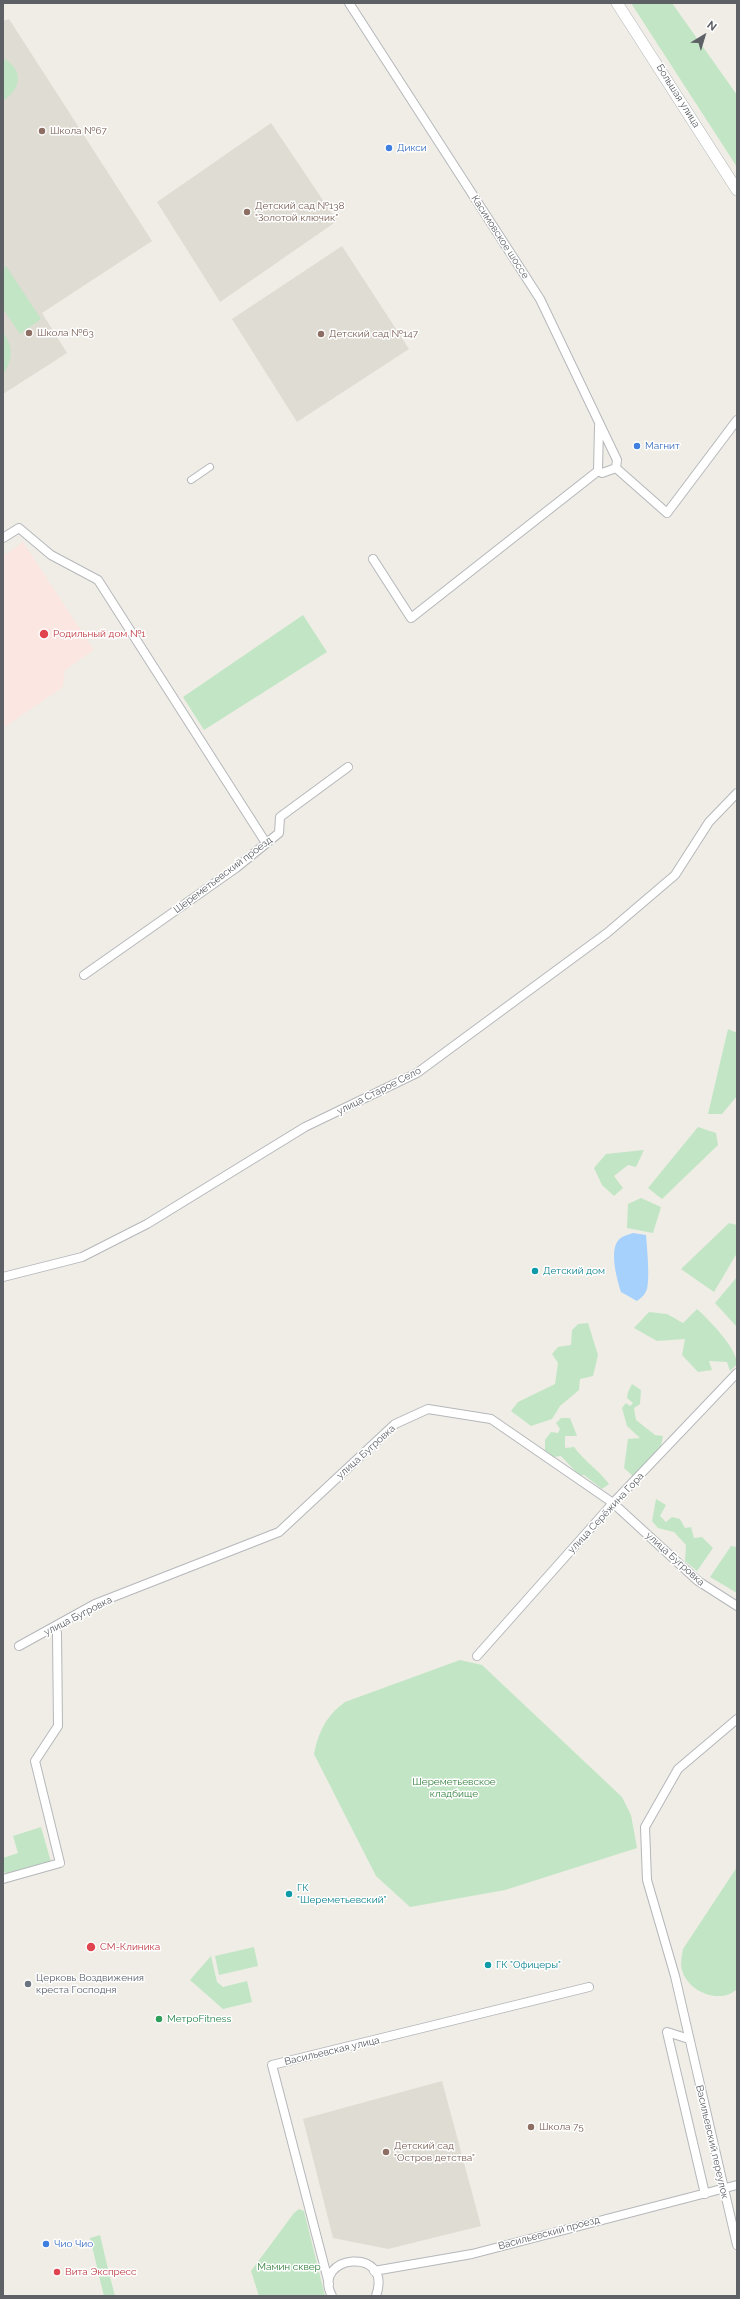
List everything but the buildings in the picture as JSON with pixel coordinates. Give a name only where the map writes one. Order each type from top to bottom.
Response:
[{"type":"street","name":"Касимовское шоссе","points":[[349,3],[540,299],[617,460],[616,468]]},
{"type":"street","name":"Большая улица","points":[[617,3],[737,190]]},
{"type":"street","points":[[598,471],[602,473],[616,468],[667,513],[737,420]]},
{"type":"street","points":[[598,471],[599,424]]},
{"type":"street","points":[[191,480],[210,467]]},
{"type":"street","points":[[373,559],[411,618],[598,471]]},
{"type":"street","points":[[3,538],[19,528],[51,555],[98,580],[266,843]]},
{"type":"street","name":"Шереметьевский проезд","points":[[84,975],[236,868],[279,833],[280,817],[348,767]]},
{"type":"street","name":"улица Старое Село","points":[[3,1278],[82,1257],[147,1224],[305,1127],[417,1073],[607,933],[670,880],[675,875],[709,822],[737,794]]},
{"type":"street","name":"улица Серёжина Гора","points":[[477,1656],[613,1502],[737,1372]]},
{"type":"street","name":"улица Бугровка","points":[[19,1646],[95,1604],[279,1532],[395,1424],[428,1410],[491,1419],[613,1502],[698,1581],[737,1606]]},
{"type":"street","points":[[3,1879],[60,1863],[35,1761],[58,1726],[57,1633]]},
{"type":"street","name":"Васильевский переулок","points":[[737,1719],[678,1769],[644,1827],[647,1880],[675,1976],[737,2245]]},
{"type":"street","name":"Васильевская улица","points":[[329,2284],[272,2065],[589,1987]]},
{"type":"street","points":[[689,2039],[667,2032],[705,2194]]},
{"type":"street","name":"Васильевский проезд","points":[[374,2271],[472,2254],[737,2185]]},
{"type":"street","points":[[332,2296],[329,2284],[334,2270],[346,2261],[362,2261],[374,2271],[378,2287],[376,2296]]},
{"type":"shaded area","name":"Школа №67","points":[[9,19],[152,241],[42,313],[67,353],[3,394],[3,21]]},
{"type":"shaded area","name":"Детский сад №138 \"Золотой ключик\"","points":[[271,123],[337,221],[220,302],[157,202]]},
{"type":"shaded area","name":"Детский сад №147","points":[[342,246],[409,349],[297,422],[232,319]]},
{"type":"shaded area","name":"Родильный дом №1","points":[[23,542],[94,650],[65,670],[63,687],[3,728],[3,556]]},
{"type":"shaded area","name":"Детский сад \"Остров детства\"","points":[[442,2081],[481,2226],[388,2249],[333,2238],[303,2119]]},
{"type":"green space","points":[[631,3],[672,3],[737,95],[737,167]]},
{"type":"green space","points":[[3,58],[15,68],[18,79],[14,90],[3,101]]},
{"type":"green space","points":[[6,266],[41,319],[20,334],[3,309],[3,268]]},
{"type":"green space","points":[[3,332],[9,343],[11,353],[9,363],[3,375]]},
{"type":"green space","points":[[303,615],[327,652],[204,730],[183,697]]},
{"type":"green space","points":[[728,1029],[737,1033],[737,1096],[722,1114],[708,1114]]},
{"type":"green space","points":[[698,1127],[716,1133],[718,1145],[662,1199],[648,1188]]},
{"type":"green space","points":[[644,1150],[636,1167],[628,1165],[614,1176],[623,1188],[614,1196],[602,1185],[594,1168],[606,1154]]},
{"type":"green space","points":[[641,1198],[661,1207],[653,1233],[627,1228],[628,1204]]},
{"type":"green space","points":[[729,1223],[737,1225],[737,1253],[714,1292],[681,1269]]},
{"type":"green space","points":[[737,1277],[737,1327],[715,1303]]},
{"type":"green space","points":[[697,1309],[728,1342],[736,1357],[737,1364],[730,1371],[727,1362],[709,1361],[712,1370],[698,1372],[682,1355],[685,1339],[657,1341],[634,1328],[649,1312],[667,1314],[683,1323]]},
{"type":"green space","points":[[588,1323],[598,1355],[593,1376],[580,1379],[579,1390],[560,1406],[552,1419],[531,1426],[511,1411],[518,1402],[555,1384],[558,1363],[552,1354],[558,1347],[571,1345],[572,1330],[578,1324]]},
{"type":"green space","points":[[632,1384],[641,1390],[640,1404],[634,1408],[636,1420],[655,1435],[663,1436],[661,1446],[634,1477],[624,1468],[628,1439],[640,1438],[627,1426],[622,1408],[626,1403],[630,1406],[633,1403],[627,1398]]},
{"type":"green space","points":[[561,1418],[570,1418],[577,1436],[565,1436],[565,1448],[574,1447],[582,1457],[596,1469],[609,1484],[602,1489],[584,1475],[579,1475],[561,1456],[553,1457],[545,1451],[545,1440],[551,1432],[558,1433],[560,1429],[556,1423]]},
{"type":"green space","points":[[656,1499],[666,1505],[660,1516],[666,1522],[672,1517],[680,1519],[685,1528],[691,1527],[694,1538],[702,1537],[713,1548],[697,1571],[685,1561],[686,1545],[674,1532],[658,1528],[652,1521]]},
{"type":"green space","points":[[731,1546],[737,1547],[737,1593],[710,1577]]},
{"type":"green space","name":"Шереметьевское кладбище","points":[[460,1660],[482,1665],[622,1797],[631,1815],[637,1848],[505,1890],[410,1907],[376,1876],[314,1754],[318,1738],[328,1719],[338,1707],[345,1702]]},
{"type":"green space","points":[[41,1827],[51,1862],[7,1874],[3,1871],[3,1858],[18,1853],[13,1836]]},
{"type":"green space","points":[[737,1867],[737,1989],[730,1994],[714,1996],[705,1994],[698,1990],[685,1978],[681,1960],[683,1949]]},
{"type":"green space","points":[[254,1947],[258,1966],[219,1975],[215,1956]]},
{"type":"green space","points":[[211,1956],[217,1982],[223,1987],[247,1981],[252,2002],[223,2009],[190,1980]]},
{"type":"green space","name":"Мамин сквер","points":[[299,2209],[304,2211],[325,2296],[259,2296],[251,2271],[294,2213]]},
{"type":"green space","points":[[100,2235],[108,2269],[98,2271],[90,2238]]},
{"type":"green space","points":[[109,2273],[115,2296],[104,2296],[99,2276]]},
{"type":"water","points":[[633,1233],[646,1235],[648,1254],[647,1289],[644,1295],[637,1301],[621,1292],[614,1260],[617,1242],[622,1237]]},
{"type":"place","name":"Школа №67","points":[[42,131]]},
{"type":"place","name":"Дикси","points":[[389,148]]},
{"type":"place","name":"Детский сад №138 \"Золотой ключик\"","points":[[247,212]]},
{"type":"place","name":"Школа №63","points":[[29,333]]},
{"type":"place","name":"Детский сад №147","points":[[321,334]]},
{"type":"place","name":"Магнит","points":[[637,446]]},
{"type":"place","name":"Родильный дом №1","points":[[44,634]]},
{"type":"place","name":"Детский дом","points":[[535,1271]]},
{"type":"place","name":"ГК \"Шереметьевский\"","points":[[289,1894]]},
{"type":"place","name":"СМ-Клиника","points":[[91,1947]]},
{"type":"place","name":"ГК \"Офицеры\"","points":[[488,1965]]},
{"type":"place","name":"Церковь Воздвижения креста Господня","points":[[28,1984]]},
{"type":"place","name":"МетроFitness","points":[[159,2019]]},
{"type":"place","name":"Школа 75","points":[[531,2127]]},
{"type":"place","name":"Детский сад \"Остров детства\"","points":[[386,2152]]},
{"type":"place","name":"Чио Чио","points":[[46,2244]]},
{"type":"place","name":"Вита Экспресс","points":[[57,2272]]}]
